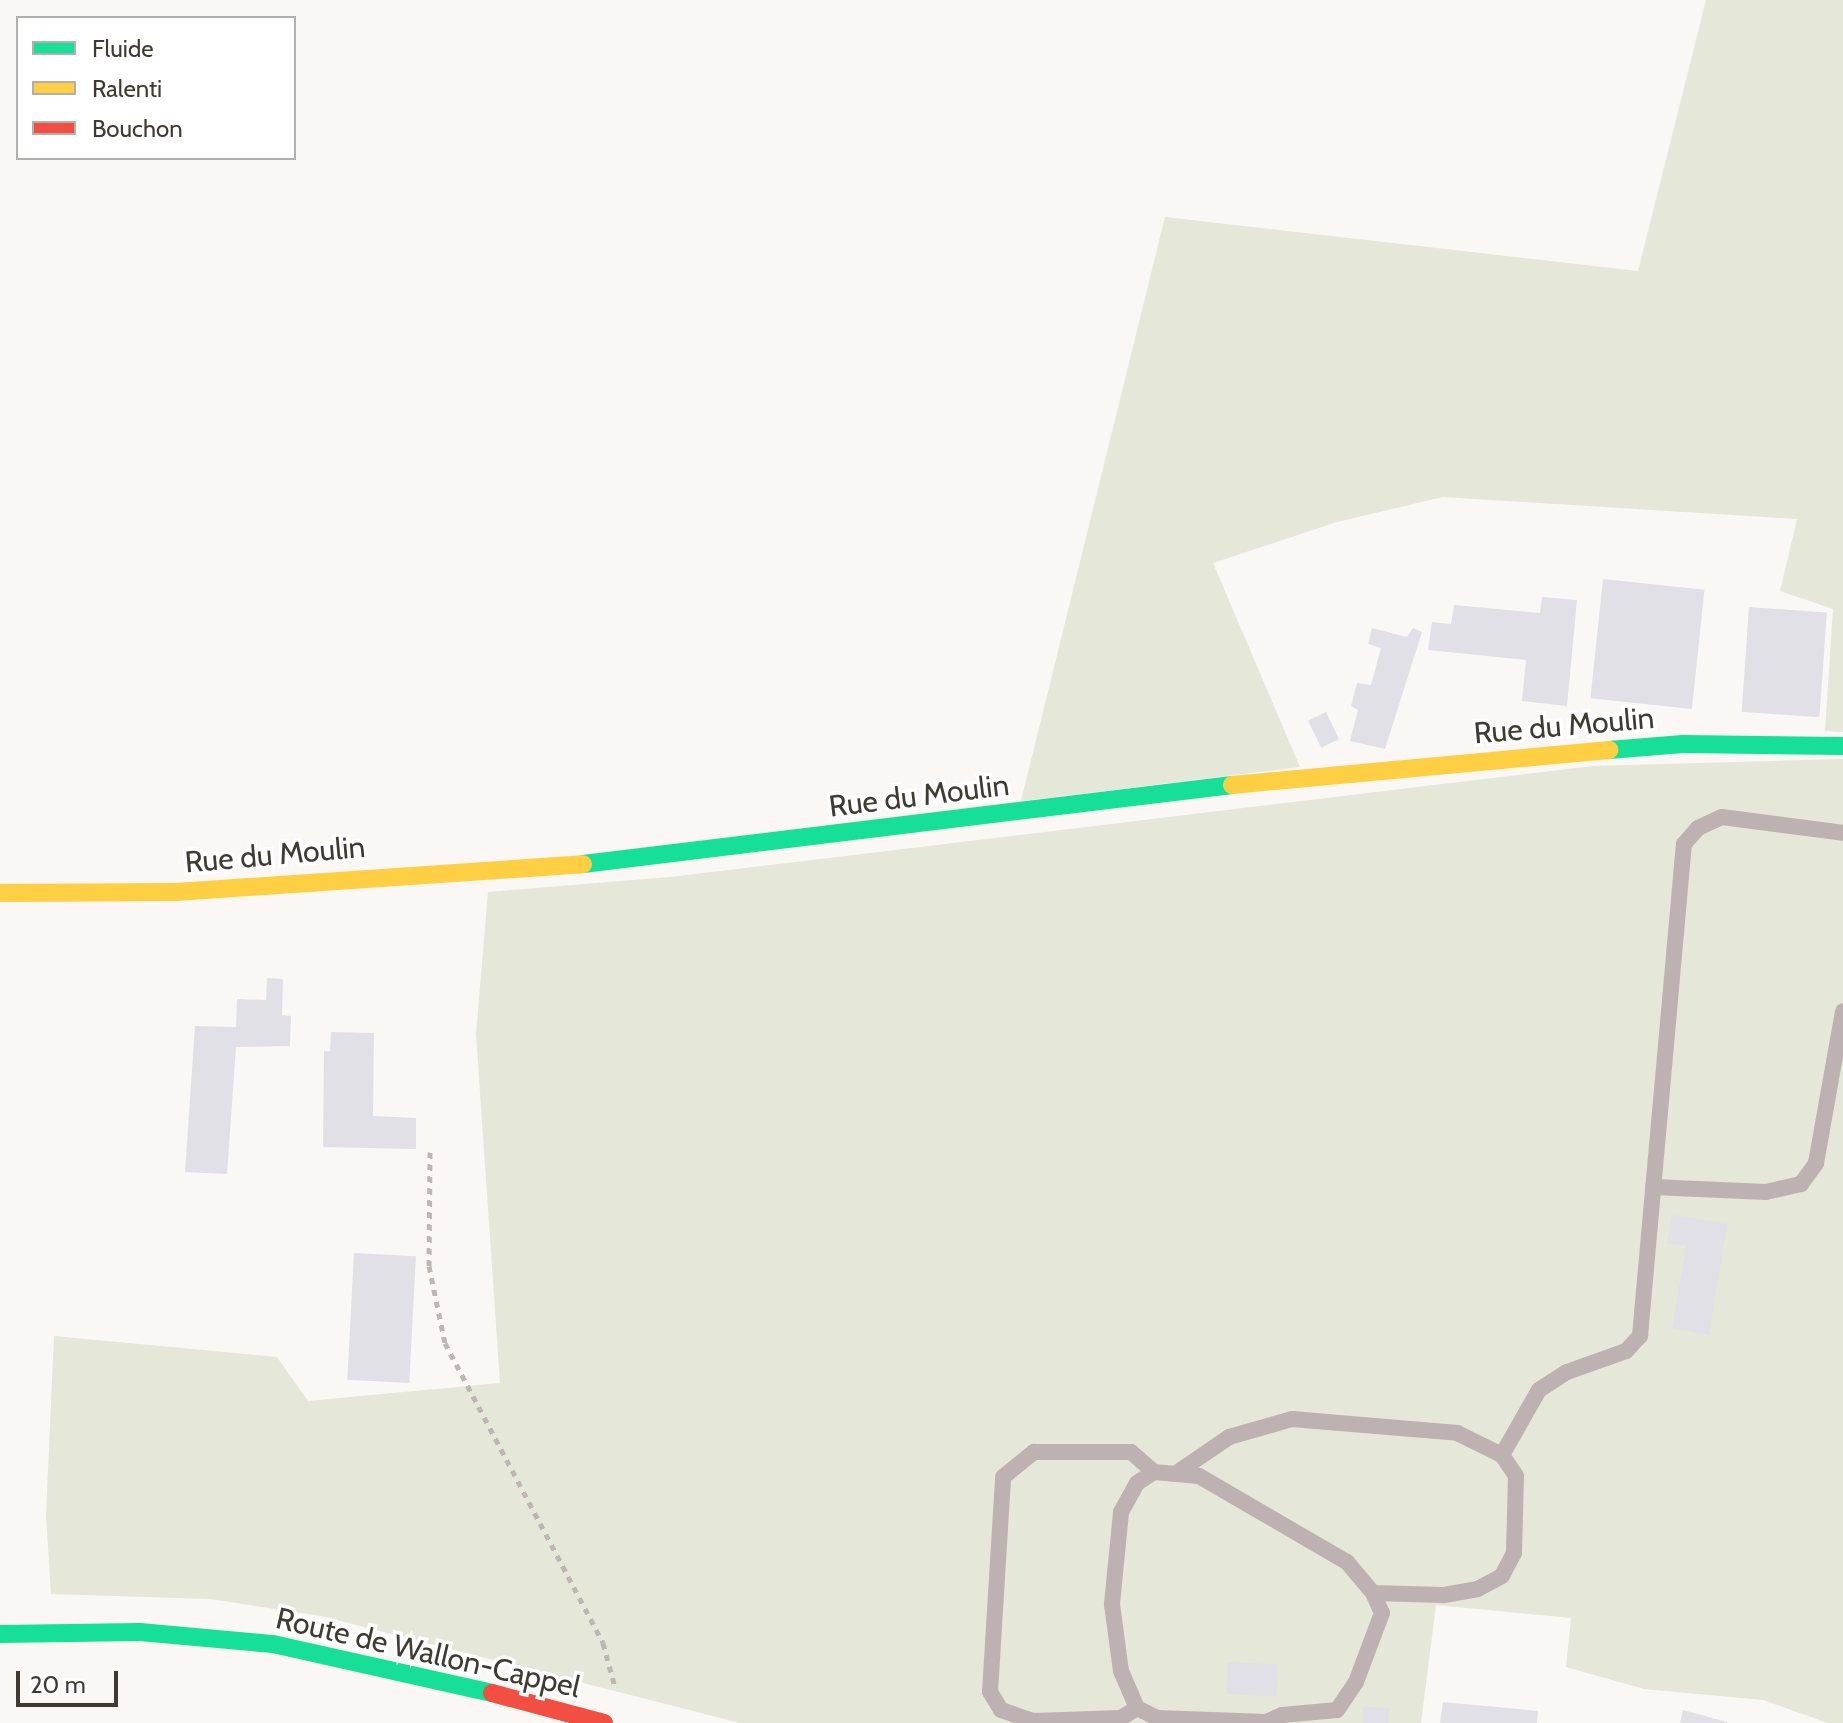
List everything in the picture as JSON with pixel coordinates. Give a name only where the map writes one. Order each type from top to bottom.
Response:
[{"type":"street","name":"Rue du Moulin","points":[[0,893],[176,892],[579,864],[1327,773],[1683,744],[1843,746]]},
{"type":"street","name":"Route de Wallon-Cappel","points":[[0,1634],[140,1632],[273,1644],[388,1666],[604,1723]]},
{"type":"lane","points":[[1502,1455],[1539,1390],[1567,1372],[1626,1351],[1640,1336],[1684,844],[1698,828],[1722,817],[1843,833]]},
{"type":"lane","points":[[1653,1187],[1766,1192],[1801,1184],[1816,1163],[1843,1011]]},
{"type":"lane","points":[[1175,1474],[1229,1437],[1292,1419],[1457,1433],[1502,1455],[1516,1476],[1514,1553],[1502,1576],[1478,1589],[1443,1595],[1373,1593]]},
{"type":"lane","points":[[1137,1708],[1121,1718],[1033,1721],[1001,1710],[990,1692],[1003,1477],[1034,1452],[1131,1452],[1154,1472],[1199,1476],[1347,1562],[1373,1593],[1382,1613],[1356,1682],[1337,1710],[1282,1715],[1266,1722],[1157,1718],[1137,1708],[1121,1671],[1112,1604],[1121,1512],[1137,1483],[1154,1472]]},
{"type":"path","points":[[430,1152],[429,1266],[439,1325],[452,1360],[603,1643],[615,1692]]},
{"type":"shaded area","points":[[1706,0],[1843,0],[1843,732],[1825,731],[1833,609],[1780,591],[1797,519],[1443,497],[1337,522],[1213,563],[1300,767],[1021,801],[1165,217],[1638,271]]},
{"type":"shaded area","points":[[1843,759],[1843,1723],[1828,1723],[1763,1700],[1644,1689],[1566,1667],[1571,1618],[1436,1605],[1421,1723],[740,1723],[321,1616],[210,1599],[51,1594],[46,1515],[54,1336],[277,1357],[308,1401],[500,1383],[476,1034],[488,892],[670,877],[1593,766]]},
{"type":"building","points":[[1603,579],[1704,590],[1692,709],[1590,698]]},
{"type":"building","points":[[1542,597],[1577,600],[1567,706],[1522,701],[1526,660],[1428,650],[1432,622],[1451,624],[1454,605],[1540,613]]},
{"type":"building","points":[[1749,607],[1827,612],[1819,717],[1742,712]]},
{"type":"building","points":[[1372,628],[1407,637],[1413,628],[1422,632],[1385,749],[1350,741],[1358,710],[1351,706],[1357,683],[1371,685],[1381,648],[1368,644]]},
{"type":"building","points":[[1326,712],[1339,739],[1321,748],[1308,721]]},
{"type":"building","points":[[267,978],[283,979],[282,1015],[291,1016],[290,1046],[236,1047],[227,1174],[185,1172],[195,1026],[236,1027],[237,999],[266,1000]]},
{"type":"building","points":[[331,1032],[374,1033],[373,1116],[416,1118],[416,1149],[323,1147],[324,1051],[330,1051]]},
{"type":"building","points":[[1672,1215],[1727,1224],[1709,1335],[1672,1328],[1686,1246],[1667,1243]]},
{"type":"building","points":[[354,1253],[416,1256],[409,1383],[347,1380]]},
{"type":"building","points":[[1228,1662],[1278,1665],[1276,1697],[1226,1694]]},
{"type":"building","points":[[1443,1702],[1538,1711],[1537,1723],[1440,1723]]},
{"type":"building","points":[[1363,1707],[1389,1708],[1388,1723],[1362,1723]]},
{"type":"building","points":[[1683,1710],[1727,1722],[1727,1723],[1680,1723]]},
{"type":"traffic: fast","points":[[1609,750],[1683,744],[1843,746]]},
{"type":"traffic: fast","points":[[583,864],[1232,785]]},
{"type":"traffic: fast","points":[[0,1634],[140,1632],[273,1644],[492,1693]]},
{"type":"traffic: slow","points":[[1232,785],[1609,750]]},
{"type":"traffic: slow","points":[[0,893],[176,892],[583,864]]},
{"type":"traffic: jam","points":[[492,1693],[604,1723]]}]
